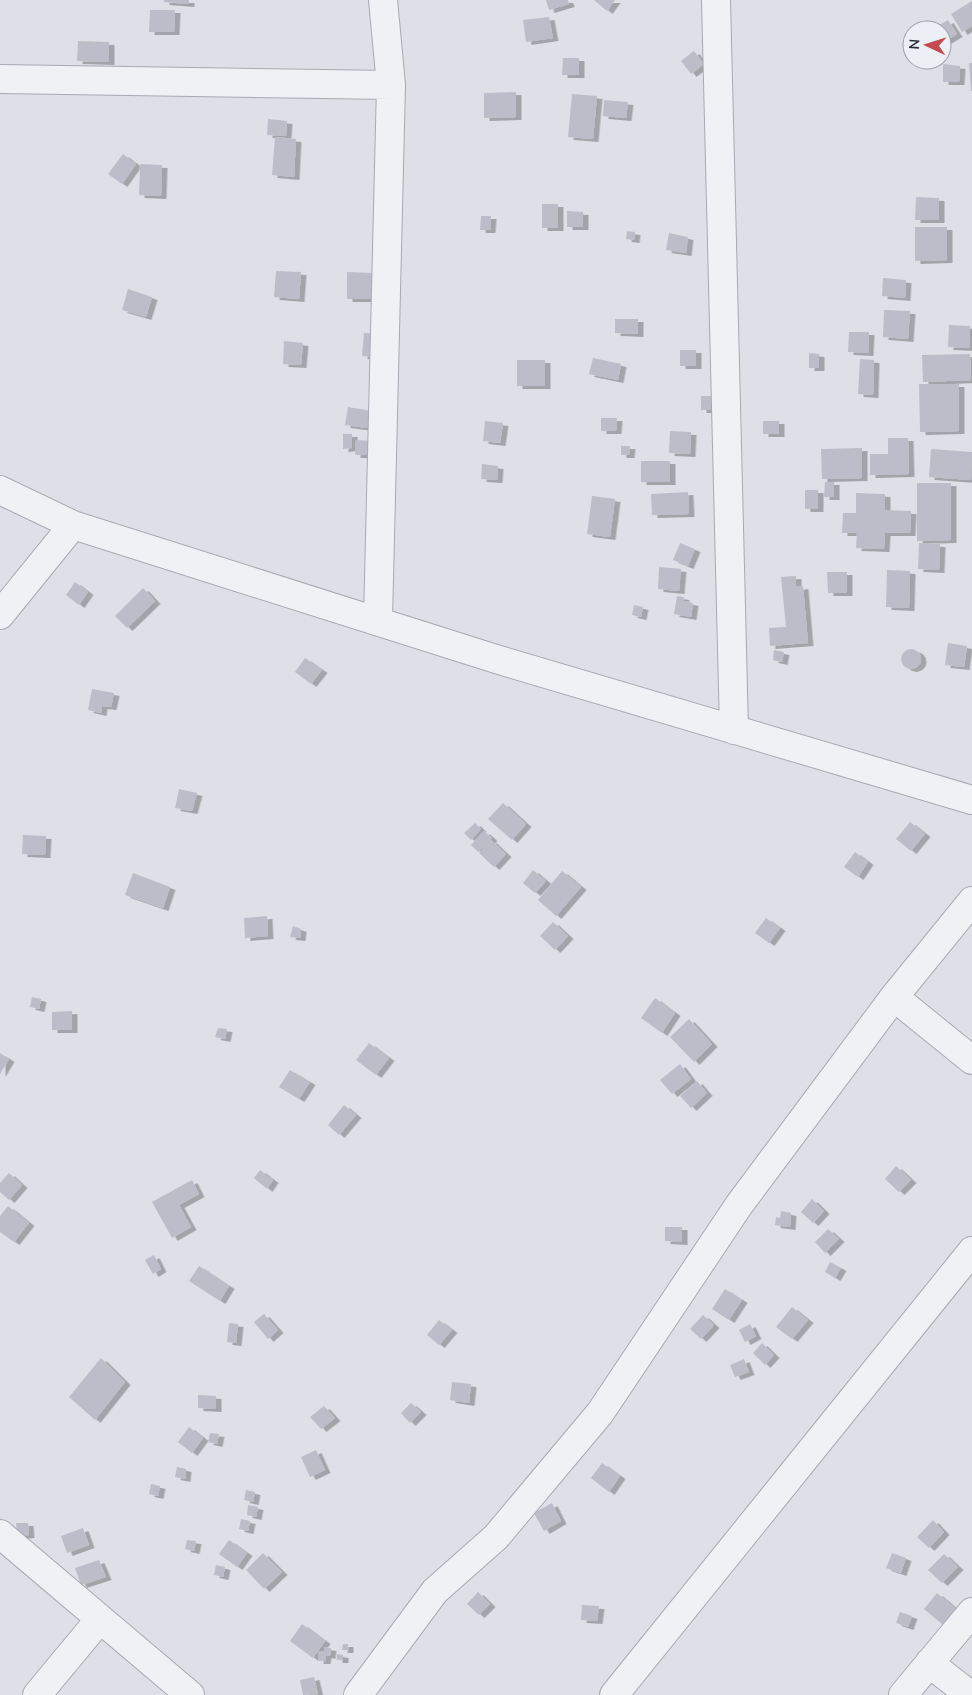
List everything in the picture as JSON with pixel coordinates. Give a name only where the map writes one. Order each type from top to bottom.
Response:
[{"type":"street","points":[[378,620],[391,85],[383,0]]},
{"type":"street","points":[[716,0],[734,730]]},
{"type":"street","points":[[0,79],[391,85]]},
{"type":"street","points":[[0,490],[73,525],[378,620],[496,660],[972,800]]},
{"type":"street","points":[[0,616],[73,525]]},
{"type":"street","points":[[358,1695],[435,1591],[496,1537],[600,1413],[739,1205],[894,997],[972,901]]},
{"type":"street","points":[[894,997],[972,1060]]},
{"type":"street","points":[[614,1695],[972,1251]]},
{"type":"street","points":[[0,1534],[190,1695]]},
{"type":"street","points":[[903,1695],[972,1612]]},
{"type":"street","points":[[37,1695],[100,1618]]},
{"type":"street","points":[[930,1663],[970,1695]]},
{"type":"building","points":[[164,0],[189,0],[189,4],[164,2]]},
{"type":"building","points":[[546,0],[568,0],[569,4],[549,10]]},
{"type":"building","points":[[594,0],[615,0],[607,11]]},
{"type":"building","points":[[972,1],[972,26],[962,32],[951,14]]},
{"type":"building","points":[[150,10],[175,10],[174,32],[149,32]]},
{"type":"building","points":[[549,17],[553,38],[526,42],[523,20]]},
{"type":"building","points":[[952,26],[957,34],[952,37]]},
{"type":"building","points":[[78,41],[109,42],[109,62],[77,61]]},
{"type":"building","points":[[694,51],[704,64],[691,74],[681,61]]},
{"type":"building","points":[[563,58],[579,58],[579,75],[562,75]]},
{"type":"building","points":[[969,63],[972,63],[972,91],[971,91]]},
{"type":"building","points":[[952,65],[960,66],[959,82],[943,82],[943,70],[952,70]]},
{"type":"building","points":[[516,92],[516,117],[484,118],[484,93]]},
{"type":"building","points":[[572,94],[597,96],[593,139],[568,137]]},
{"type":"building","points":[[604,100],[628,102],[626,118],[603,116]]},
{"type":"building","points":[[268,119],[287,121],[286,136],[267,135]]},
{"type":"building","points":[[275,137],[296,139],[294,177],[272,175]]},
{"type":"building","points":[[123,154],[136,164],[122,184],[108,174]]},
{"type":"building","points":[[140,164],[162,165],[161,196],[139,195]]},
{"type":"building","points":[[916,197],[939,198],[939,220],[915,220]]},
{"type":"building","points":[[542,204],[558,204],[558,228],[542,228]]},
{"type":"building","points":[[567,211],[583,212],[583,227],[567,227]]},
{"type":"building","points":[[481,216],[491,216],[490,230],[480,230]]},
{"type":"building","points":[[915,227],[947,227],[947,260],[915,261]]},
{"type":"building","points":[[627,231],[635,232],[634,240],[626,239]]},
{"type":"building","points":[[669,233],[688,237],[686,253],[666,250]]},
{"type":"building","points":[[276,271],[301,272],[299,299],[274,297]]},
{"type":"building","points":[[347,272],[373,273],[373,299],[347,299]]},
{"type":"building","points":[[883,278],[906,280],[905,298],[882,296]]},
{"type":"building","points":[[128,289],[152,297],[146,317],[122,310]]},
{"type":"building","points":[[884,310],[910,311],[908,339],[883,337]]},
{"type":"building","points":[[615,319],[638,319],[638,334],[615,333]]},
{"type":"building","points":[[949,325],[970,326],[970,348],[948,347]]},
{"type":"building","points":[[849,332],[869,332],[868,353],[848,352]]},
{"type":"building","points":[[364,333],[382,334],[380,357],[362,356]]},
{"type":"building","points":[[284,341],[303,343],[301,365],[283,364]]},
{"type":"building","points":[[680,350],[696,350],[696,366],[680,366]]},
{"type":"building","points":[[809,353],[819,354],[819,368],[809,368]]},
{"type":"building","points":[[970,354],[971,380],[923,382],[922,355]]},
{"type":"building","points":[[593,358],[621,364],[618,380],[589,374]]},
{"type":"building","points":[[860,359],[874,360],[873,395],[858,394]]},
{"type":"building","points":[[517,360],[545,360],[545,386],[517,386]]},
{"type":"building","points":[[919,384],[959,384],[959,431],[920,432]]},
{"type":"building","points":[[701,396],[717,396],[717,410],[701,410]]},
{"type":"building","points":[[348,407],[378,412],[375,429],[345,425]]},
{"type":"building","points":[[601,418],[617,418],[616,431],[601,431]]},
{"type":"building","points":[[485,421],[503,423],[500,443],[483,441]]},
{"type":"building","points":[[763,421],[779,421],[779,434],[763,434]]},
{"type":"building","points":[[670,431],[691,432],[690,454],[669,453]]},
{"type":"building","points":[[343,434],[352,434],[352,448],[343,449]]},
{"type":"building","points":[[888,438],[908,438],[909,474],[870,475],[870,454],[888,454]]},
{"type":"building","points":[[356,440],[372,441],[371,455],[355,455]]},
{"type":"building","points":[[621,446],[630,446],[629,455],[621,455]]},
{"type":"building","points":[[862,448],[862,478],[822,479],[821,449]]},
{"type":"building","points":[[931,449],[972,452],[971,480],[929,477]]},
{"type":"building","points":[[641,461],[670,461],[670,482],[641,482]]},
{"type":"building","points":[[482,464],[498,466],[497,480],[481,479]]},
{"type":"building","points":[[825,482],[834,482],[834,497],[824,497]]},
{"type":"building","points":[[917,483],[951,483],[951,540],[917,541]]},
{"type":"building","points":[[805,490],[818,490],[818,509],[805,509]]},
{"type":"building","points":[[688,492],[689,514],[652,515],[651,494]]},
{"type":"building","points":[[856,493],[885,494],[885,510],[911,511],[910,533],[885,533],[884,549],[856,548],[857,533],[842,533],[843,513],[856,513]]},
{"type":"building","points":[[592,496],[615,499],[610,537],[587,534]]},
{"type":"building","points":[[680,543],[695,549],[688,566],[673,560]]},
{"type":"building","points":[[919,543],[940,544],[939,570],[918,569]]},
{"type":"building","points":[[659,567],[681,569],[679,591],[658,589]]},
{"type":"building","points":[[887,570],[910,571],[909,608],[886,607]]},
{"type":"building","points":[[827,572],[847,572],[847,593],[828,593]]},
{"type":"building","points":[[796,576],[796,587],[803,586],[808,643],[770,646],[769,628],[786,627],[781,577]]},
{"type":"building","points":[[75,582],[88,592],[79,605],[66,595]]},
{"type":"building","points":[[143,588],[155,601],[127,628],[115,616]]},
{"type":"building","points":[[677,596],[684,597],[683,601],[693,603],[691,617],[674,614]]},
{"type":"building","points":[[634,605],[643,607],[641,617],[632,615]]},
{"type":"building","points":[[948,643],[967,646],[964,667],[945,665]]},
{"type":"building","points":[[907,649],[915,649],[921,655],[921,663],[915,669],[907,669],[901,663],[901,655]]},
{"type":"building","points":[[774,650],[784,652],[782,662],[773,660]]},
{"type":"building","points":[[305,658],[322,670],[311,684],[295,672]]},
{"type":"building","points":[[92,689],[114,693],[111,707],[102,706],[101,713],[88,710]]},
{"type":"building","points":[[179,789],[197,793],[192,811],[175,808]]},
{"type":"building","points":[[503,803],[526,824],[512,840],[488,819]]},
{"type":"building","points":[[910,822],[925,834],[911,851],[896,839]]},
{"type":"building","points":[[475,823],[481,829],[471,840],[464,833]]},
{"type":"building","points":[[484,831],[492,838],[478,852],[471,845]]},
{"type":"building","points":[[23,835],[46,836],[45,855],[22,854]]},
{"type":"building","points":[[491,840],[506,854],[494,867],[479,853]]},
{"type":"building","points":[[855,852],[868,862],[858,877],[844,867]]},
{"type":"building","points":[[533,870],[546,881],[535,893],[523,883]]},
{"type":"building","points":[[562,871],[581,887],[556,916],[538,900]]},
{"type":"building","points":[[133,873],[170,887],[163,908],[125,895]]},
{"type":"building","points":[[267,916],[268,936],[245,938],[244,918]]},
{"type":"building","points":[[766,918],[780,928],[769,943],[755,933]]},
{"type":"building","points":[[553,922],[568,936],[555,950],[540,936]]},
{"type":"building","points":[[293,926],[301,929],[300,938],[290,937]]},
{"type":"building","points":[[32,997],[41,999],[39,1009],[30,1007]]},
{"type":"building","points":[[655,998],[675,1013],[662,1033],[641,1018]]},
{"type":"building","points":[[72,1011],[72,1030],[52,1030],[52,1012]]},
{"type":"building","points":[[689,1019],[712,1044],[694,1062],[670,1037]]},
{"type":"building","points":[[218,1028],[227,1029],[225,1039],[215,1037]]},
{"type":"building","points":[[369,1043],[389,1058],[376,1075],[356,1060]]},
{"type":"building","points":[[0,1053],[9,1059],[0,1074]]},
{"type":"building","points":[[680,1064],[691,1079],[672,1094],[660,1080]]},
{"type":"building","points":[[290,1070],[310,1082],[299,1099],[279,1087]]},
{"type":"building","points":[[697,1081],[707,1093],[691,1108],[680,1096]]},
{"type":"building","points":[[344,1105],[356,1115],[339,1135],[328,1125]]},
{"type":"building","points":[[896,1166],[911,1180],[899,1192],[885,1179]]},
{"type":"building","points":[[260,1170],[273,1180],[267,1189],[254,1178]]},
{"type":"building","points":[[9,1173],[22,1185],[9,1200],[0,1192],[0,1183]]},
{"type":"building","points":[[192,1180],[199,1194],[179,1205],[191,1227],[172,1238],[152,1202]]},
{"type":"building","points":[[812,1199],[824,1211],[813,1223],[801,1212]]},
{"type":"building","points":[[8,1206],[29,1223],[14,1242],[0,1232],[0,1216]]},
{"type":"building","points":[[781,1211],[791,1213],[790,1227],[775,1225],[776,1217],[780,1218]]},
{"type":"building","points":[[665,1227],[682,1227],[682,1242],[665,1241]]},
{"type":"building","points":[[828,1229],[839,1239],[825,1253],[815,1242]]},
{"type":"building","points":[[154,1255],[161,1269],[153,1274],[145,1260]]},
{"type":"building","points":[[830,1262],[841,1268],[835,1278],[825,1272]]},
{"type":"building","points":[[199,1266],[229,1286],[220,1301],[189,1281]]},
{"type":"building","points":[[725,1289],[742,1300],[729,1320],[712,1309]]},
{"type":"building","points":[[792,1307],[808,1320],[792,1339],[776,1327]]},
{"type":"building","points":[[264,1314],[278,1330],[268,1339],[254,1322]]},
{"type":"building","points":[[703,1315],[714,1325],[701,1339],[690,1329]]},
{"type":"building","points":[[439,1320],[452,1330],[439,1345],[427,1335]]},
{"type":"building","points":[[229,1323],[238,1324],[236,1343],[227,1342]]},
{"type":"building","points":[[750,1324],[756,1336],[745,1342],[739,1330]]},
{"type":"building","points":[[762,1343],[774,1355],[765,1365],[753,1353]]},
{"type":"building","points":[[101,1358],[125,1382],[95,1420],[69,1397]]},
{"type":"building","points":[[744,1359],[749,1372],[735,1377],[730,1365]]},
{"type":"building","points":[[452,1382],[471,1384],[469,1403],[450,1400]]},
{"type":"building","points":[[198,1395],[216,1396],[216,1409],[198,1408]]},
{"type":"building","points":[[411,1403],[421,1412],[410,1423],[401,1413]]},
{"type":"building","points":[[324,1406],[335,1418],[321,1429],[310,1417]]},
{"type":"building","points":[[189,1427],[203,1438],[192,1453],[178,1442]]},
{"type":"building","points":[[210,1433],[219,1434],[217,1444],[208,1442]]},
{"type":"building","points":[[316,1450],[325,1470],[310,1477],[301,1457]]},
{"type":"building","points":[[602,1463],[620,1476],[609,1492],[591,1478]]},
{"type":"building","points":[[177,1467],[186,1469],[185,1479],[175,1477]]},
{"type":"building","points":[[151,1484],[160,1486],[158,1496],[149,1494]]},
{"type":"building","points":[[246,1490],[255,1492],[253,1502],[244,1500]]},
{"type":"building","points":[[552,1503],[561,1521],[544,1531],[534,1513]]},
{"type":"building","points":[[248,1505],[258,1507],[256,1517],[247,1515]]},
{"type":"building","points":[[241,1519],[250,1521],[248,1531],[239,1529]]},
{"type":"building","points":[[933,1520],[944,1532],[929,1548],[917,1537]]},
{"type":"building","points":[[16,1523],[28,1523],[29,1535],[17,1536]]},
{"type":"building","points":[[83,1528],[89,1545],[67,1553],[61,1536]]},
{"type":"building","points":[[187,1540],[196,1541],[194,1551],[185,1549]]},
{"type":"building","points":[[229,1540],[247,1553],[237,1567],[219,1554]]},
{"type":"building","points":[[263,1553],[282,1572],[264,1589],[246,1570]]},
{"type":"building","points":[[892,1553],[906,1558],[901,1573],[886,1568]]},
{"type":"building","points":[[944,1554],[958,1567],[942,1583],[928,1570]]},
{"type":"building","points":[[99,1560],[106,1577],[81,1585],[75,1568]]},
{"type":"building","points":[[216,1565],[225,1567],[223,1577],[214,1575]]},
{"type":"building","points":[[478,1592],[490,1604],[479,1615],[467,1604]]},
{"type":"building","points":[[937,1593],[956,1609],[943,1625],[924,1609]]},
{"type":"building","points":[[582,1605],[599,1606],[597,1621],[581,1620]]},
{"type":"building","points":[[900,1612],[912,1616],[908,1627],[896,1623]]},
{"type":"building","points":[[302,1624],[325,1641],[313,1658],[290,1641]]},
{"type":"building","points":[[343,1644],[348,1644],[348,1650],[342,1650]]},
{"type":"building","points":[[324,1647],[331,1648],[330,1656],[326,1655],[325,1661],[318,1661],[319,1651],[324,1651]]},
{"type":"building","points":[[337,1654],[343,1655],[343,1660],[337,1660]]},
{"type":"building","points":[[314,1677],[318,1694],[303,1695],[300,1680]]}]
